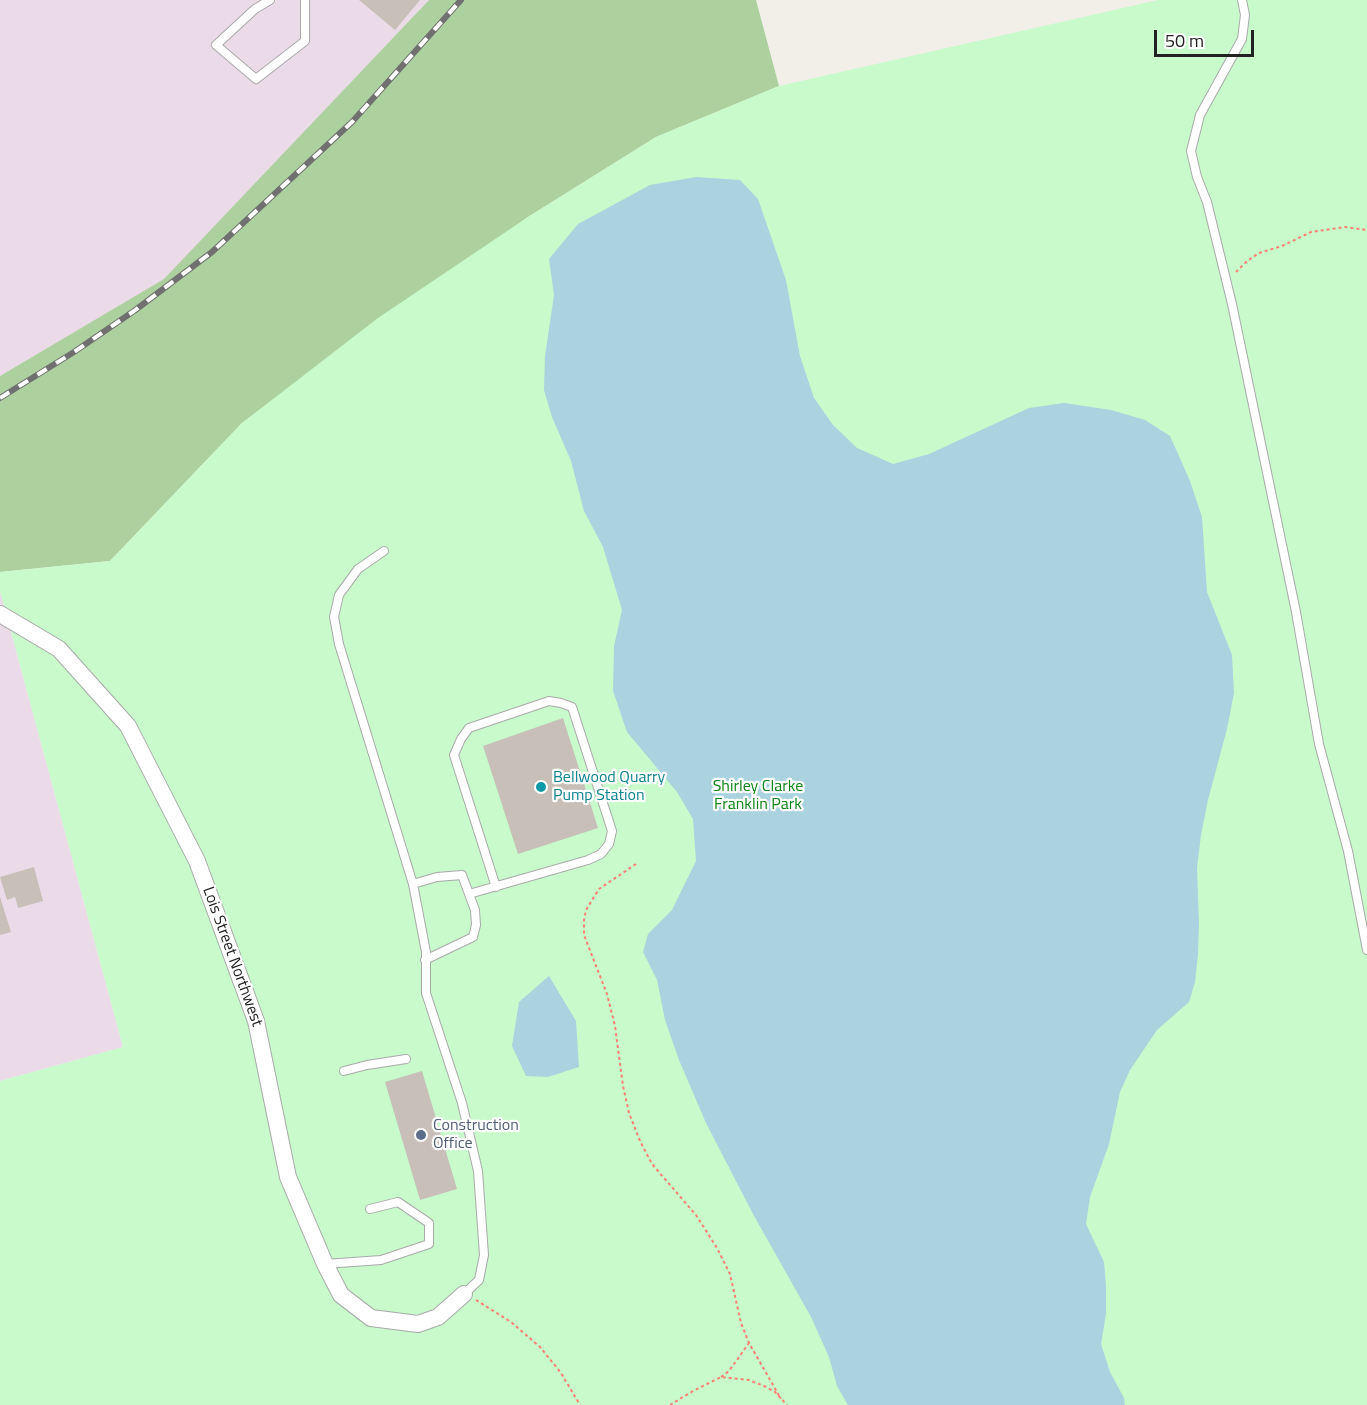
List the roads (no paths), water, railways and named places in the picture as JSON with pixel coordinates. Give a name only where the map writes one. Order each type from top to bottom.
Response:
[{"type":"street","name":"Lois Street Northwest","points":[[0,614],[59,649],[128,726],[197,861],[256,1021],[288,1177],[325,1264],[341,1295],[371,1318],[418,1324],[438,1317],[464,1294]]},
{"type":"lane","points":[[270,0],[255,9],[216,45],[256,79],[305,41],[304,0]]},
{"type":"lane","points":[[1242,0],[1245,15],[1242,39],[1200,115],[1191,151],[1232,304],[1296,612],[1319,744],[1348,851],[1367,950]]},
{"type":"lane","points":[[384,551],[358,569],[339,595],[334,617],[339,644],[413,884],[426,960],[426,993],[462,1103],[478,1172],[484,1256],[479,1280],[464,1294]]},
{"type":"lane","points":[[469,894],[496,887],[588,860],[601,854],[609,844],[612,831],[572,707],[549,701],[469,728],[454,755],[496,887]]},
{"type":"lane","points":[[413,884],[437,877],[462,875],[475,910],[477,925],[474,936],[426,960]]},
{"type":"lane","points":[[344,1071],[406,1059]]},
{"type":"lane","points":[[325,1264],[381,1260],[429,1244],[429,1223],[398,1202],[370,1209]]},
{"type":"water","points":[[696,177],[740,180],[758,199],[786,280],[800,356],[814,398],[833,425],[857,448],[893,464],[929,454],[1029,408],[1064,403],[1111,410],[1145,420],[1170,436],[1190,481],[1202,517],[1207,592],[1232,655],[1234,693],[1201,835],[1197,868],[1199,924],[1195,982],[1189,1002],[1157,1030],[1130,1070],[1120,1092],[1109,1144],[1090,1197],[1086,1224],[1104,1262],[1106,1286],[1106,1314],[1101,1344],[1110,1372],[1124,1398],[1125,1405],[848,1405],[837,1386],[829,1357],[811,1317],[753,1214],[706,1123],[665,1020],[657,980],[643,952],[648,934],[672,910],[696,861],[693,819],[677,792],[627,732],[613,691],[614,646],[622,610],[603,547],[584,511],[571,461],[552,417],[544,390],[545,356],[554,295],[549,259],[578,224],[650,185]]},
{"type":"water","points":[[549,976],[576,1021],[579,1067],[548,1077],[526,1076],[512,1046],[519,1002]]},
{"type":"railway","points":[[0,398],[134,311],[212,252],[352,122],[461,0]]},
{"type":"place","name":"Bellwood Quarry Pump Station","points":[[541,787]]},
{"type":"place","name":"Construction Office","points":[[421,1135]]},
{"type":"park label","name":"Shirley Clarke Franklin Park","points":[[758,796]]}]
